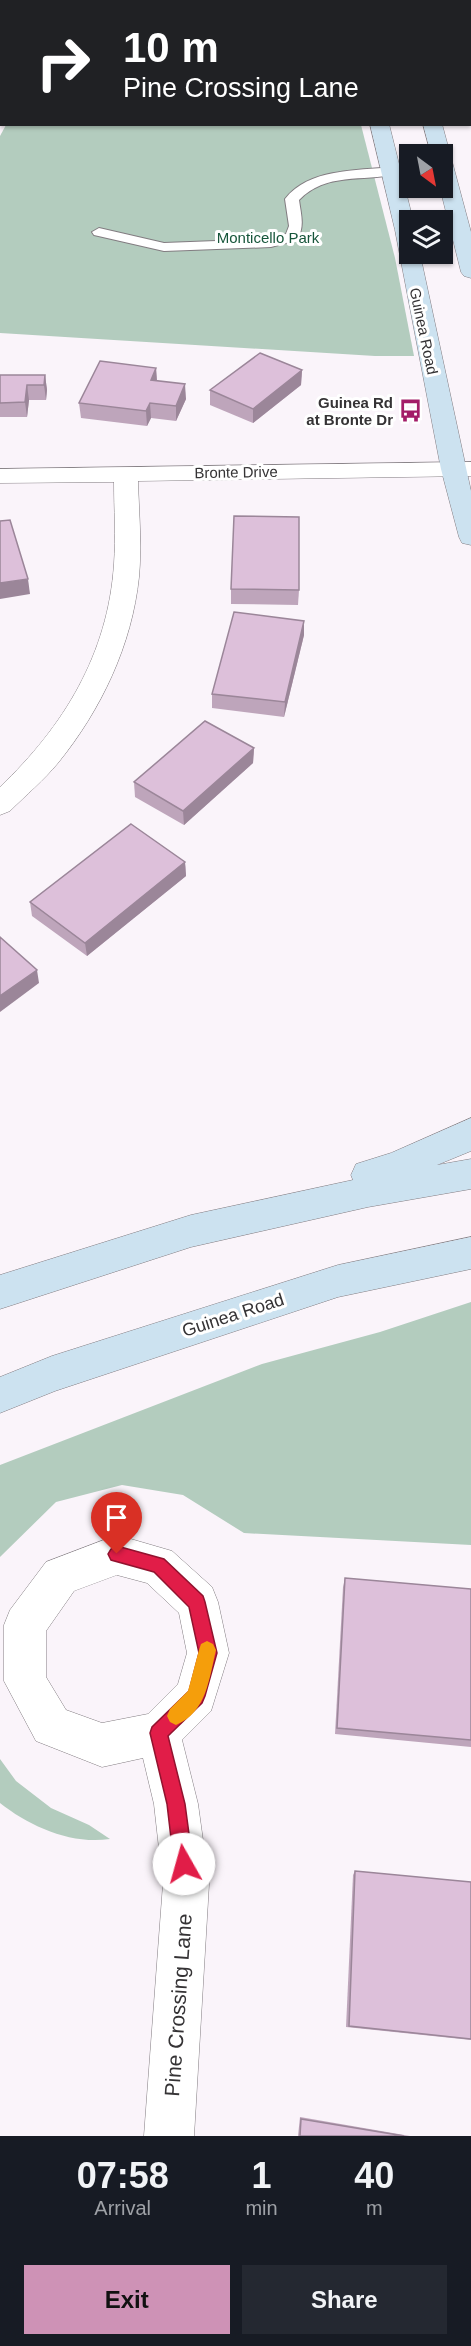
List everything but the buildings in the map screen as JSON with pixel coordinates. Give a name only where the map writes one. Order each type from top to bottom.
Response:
[{"type":"main road","name":"Guinea Road","points":[[380,126],[462,469],[471,537]]},
{"type":"main road","points":[[433,126],[438,144]]},
{"type":"main road","points":[[452,198],[471,272]]},
{"type":"main road","points":[[0,1292],[397,1166],[462,1139],[471,1132]]},
{"type":"main road","points":[[191,1231],[368,1192],[471,1174]]},
{"type":"main road","name":"Guinea Road","points":[[0,1395],[63,1370],[338,1281],[471,1253]]},
{"type":"street","name":"Bronte Drive","points":[[0,476],[462,469]]},
{"type":"street","points":[[0,804],[47,756],[72,723],[106,660],[117,628],[126,576],[126,473]]},
{"type":"street","points":[[117,1554],[158,1565],[197,1602],[208,1653],[196,1696],[159,1733],[102,1745],[51,1726],[25,1681],[25,1625],[60,1576],[117,1554]]},
{"type":"street","name":"Pine Crossing Lane","points":[[159,1733],[176,1804],[186,1884],[169,2136]]},
{"type":"lane","points":[[99,232],[164,247],[271,243],[292,237],[296,226],[292,199],[306,185],[332,177],[392,171]]},
{"type":"green space","name":"Monticello Park","points":[[5,126],[361,126],[395,258],[414,356],[375,356],[0,333],[0,136]]},
{"type":"green space","points":[[471,1302],[471,1545],[244,1533],[183,1495],[122,1485],[56,1502],[0,1557],[0,1465],[262,1364],[380,1332]]},
{"type":"green space","points":[[0,1759],[16,1781],[51,1808],[89,1825],[110,1839],[80,1839],[51,1832],[24,1819],[0,1803]]},
{"type":"slow traffic","points":[[176,1716],[196,1696],[207,1650]]},
{"type":"place","name":"Guinea Rd at Bronte Dr","points":[[411,411]]},
{"type":"route","points":[[117,1554],[158,1565],[197,1602],[208,1653],[196,1696],[159,1733],[176,1804],[184,1864]]}]
